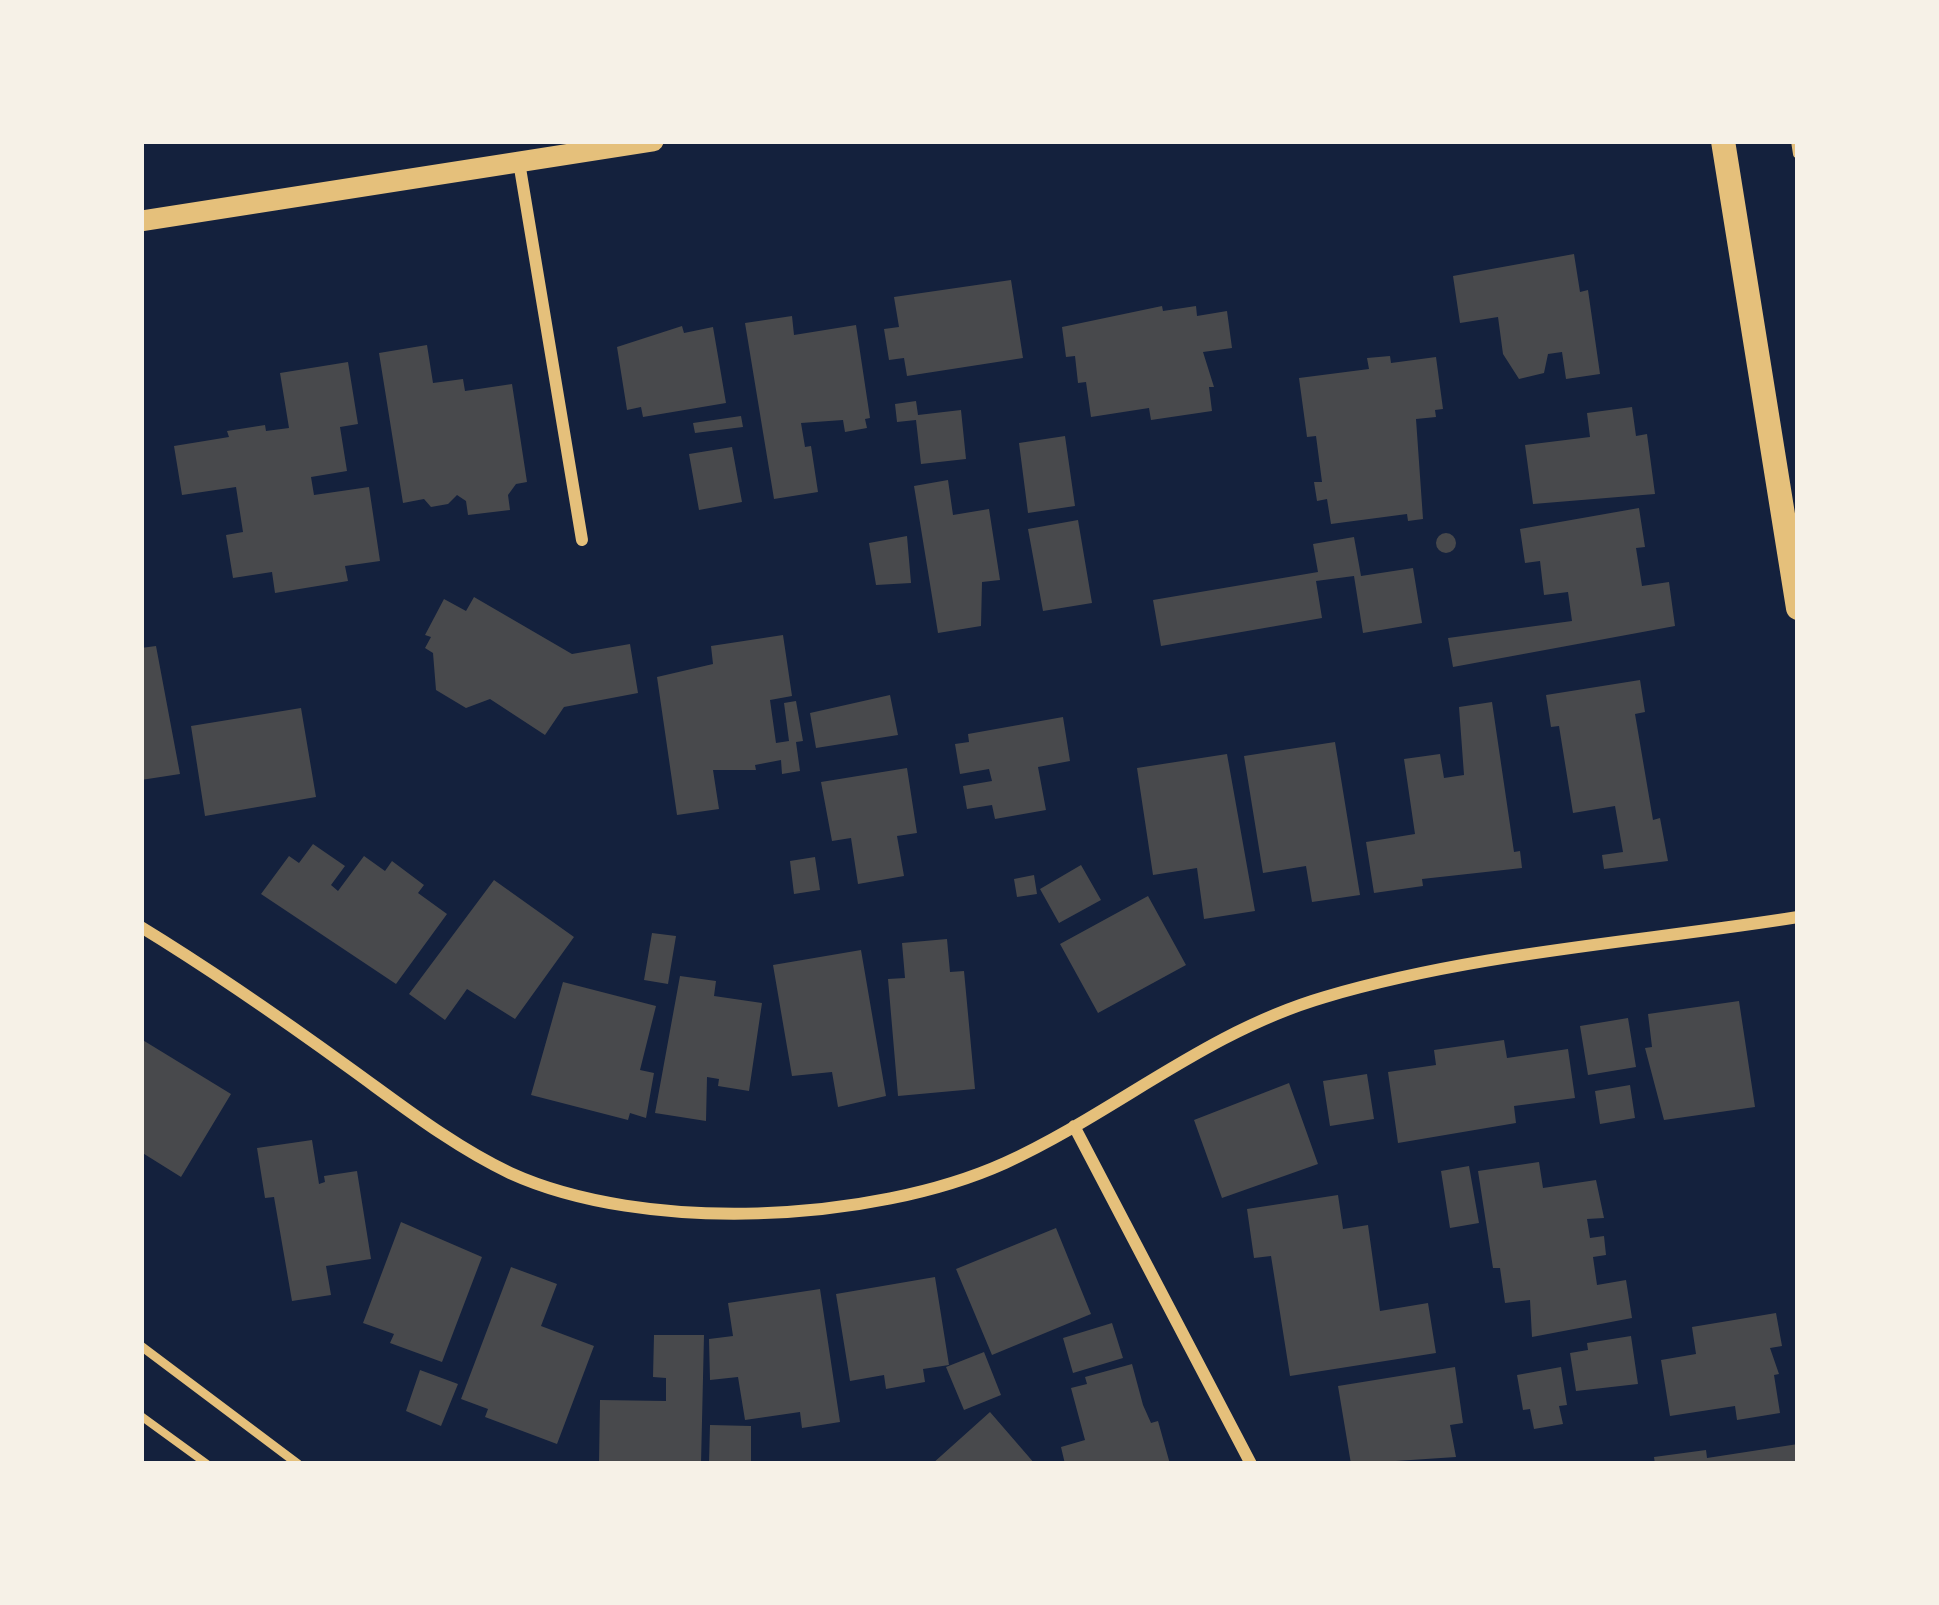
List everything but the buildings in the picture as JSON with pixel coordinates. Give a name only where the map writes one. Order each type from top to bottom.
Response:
[{"type":"main road","points":[[1723,141],[1798,608]]},
{"type":"street","points":[[141,221],[653,141]]},
{"type":"street","points":[[519,162],[582,540]]},
{"type":"street","points":[[141,927],[228,980],[422,1120],[511,1173],[614,1204],[727,1214],[936,1190],[1006,1162],[1075,1126],[1190,1052],[1320,998],[1401,977],[1798,917]]},
{"type":"street","points":[[1075,1126],[1251,1464]]},
{"type":"lane","points":[[141,1346],[298,1464]]},
{"type":"path","points":[[1795,141],[1797,154]]},
{"type":"path","points":[[141,1416],[207,1464]]}]
